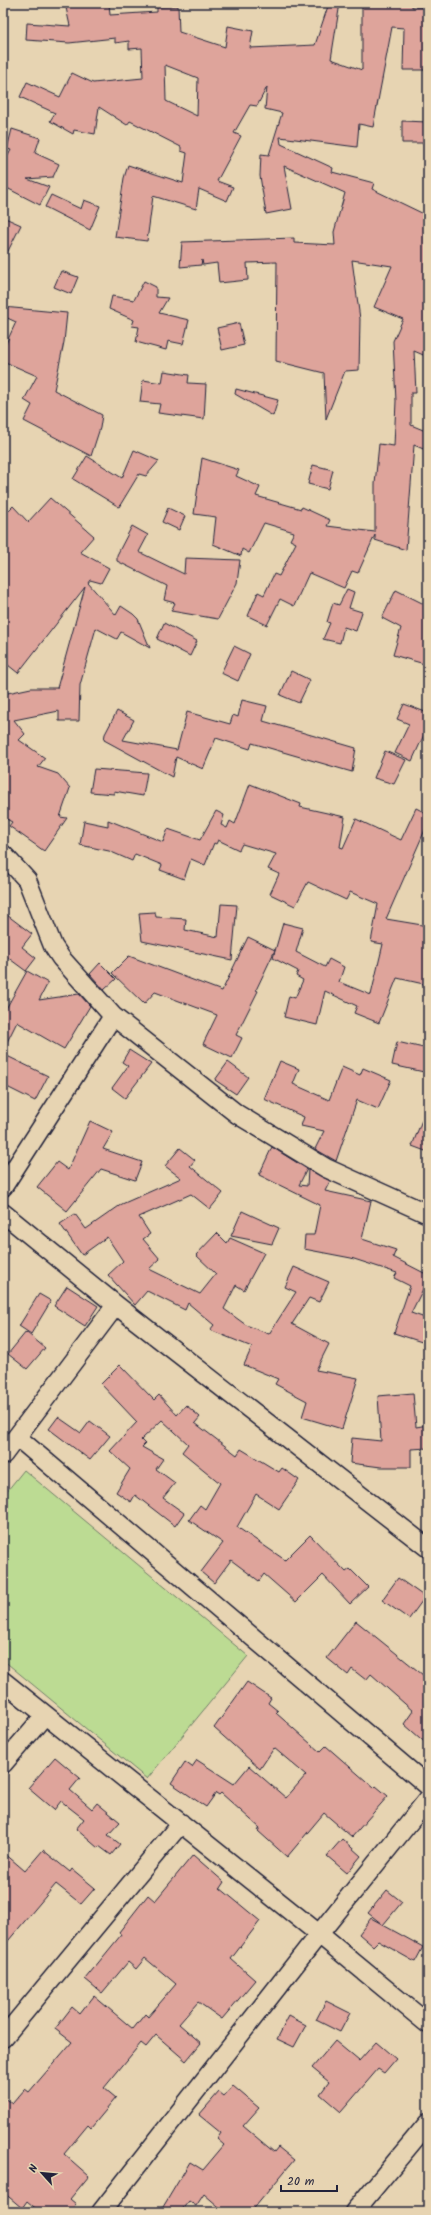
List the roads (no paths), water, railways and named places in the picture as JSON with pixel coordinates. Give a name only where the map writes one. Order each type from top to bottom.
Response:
[{"type":"street","points":[[3,854],[26,880],[53,946],[61,958],[113,1016],[237,1114],[326,1168],[428,1214]]},
{"type":"street","points":[[3,1187],[113,1016]]},
{"type":"street","points":[[3,1213],[116,1305],[428,1548]]},
{"type":"street","points":[[3,1455],[116,1305]]},
{"type":"street","points":[[17,1437],[428,1786]]},
{"type":"street","points":[[3,1681],[319,1934],[428,2024]]},
{"type":"street","points":[[3,1764],[45,1715]]},
{"type":"street","points":[[101,2212],[319,1934],[428,1799]]},
{"type":"street","points":[[3,2038],[181,1823]]},
{"type":"street","points":[[354,2212],[428,2123]]}]
